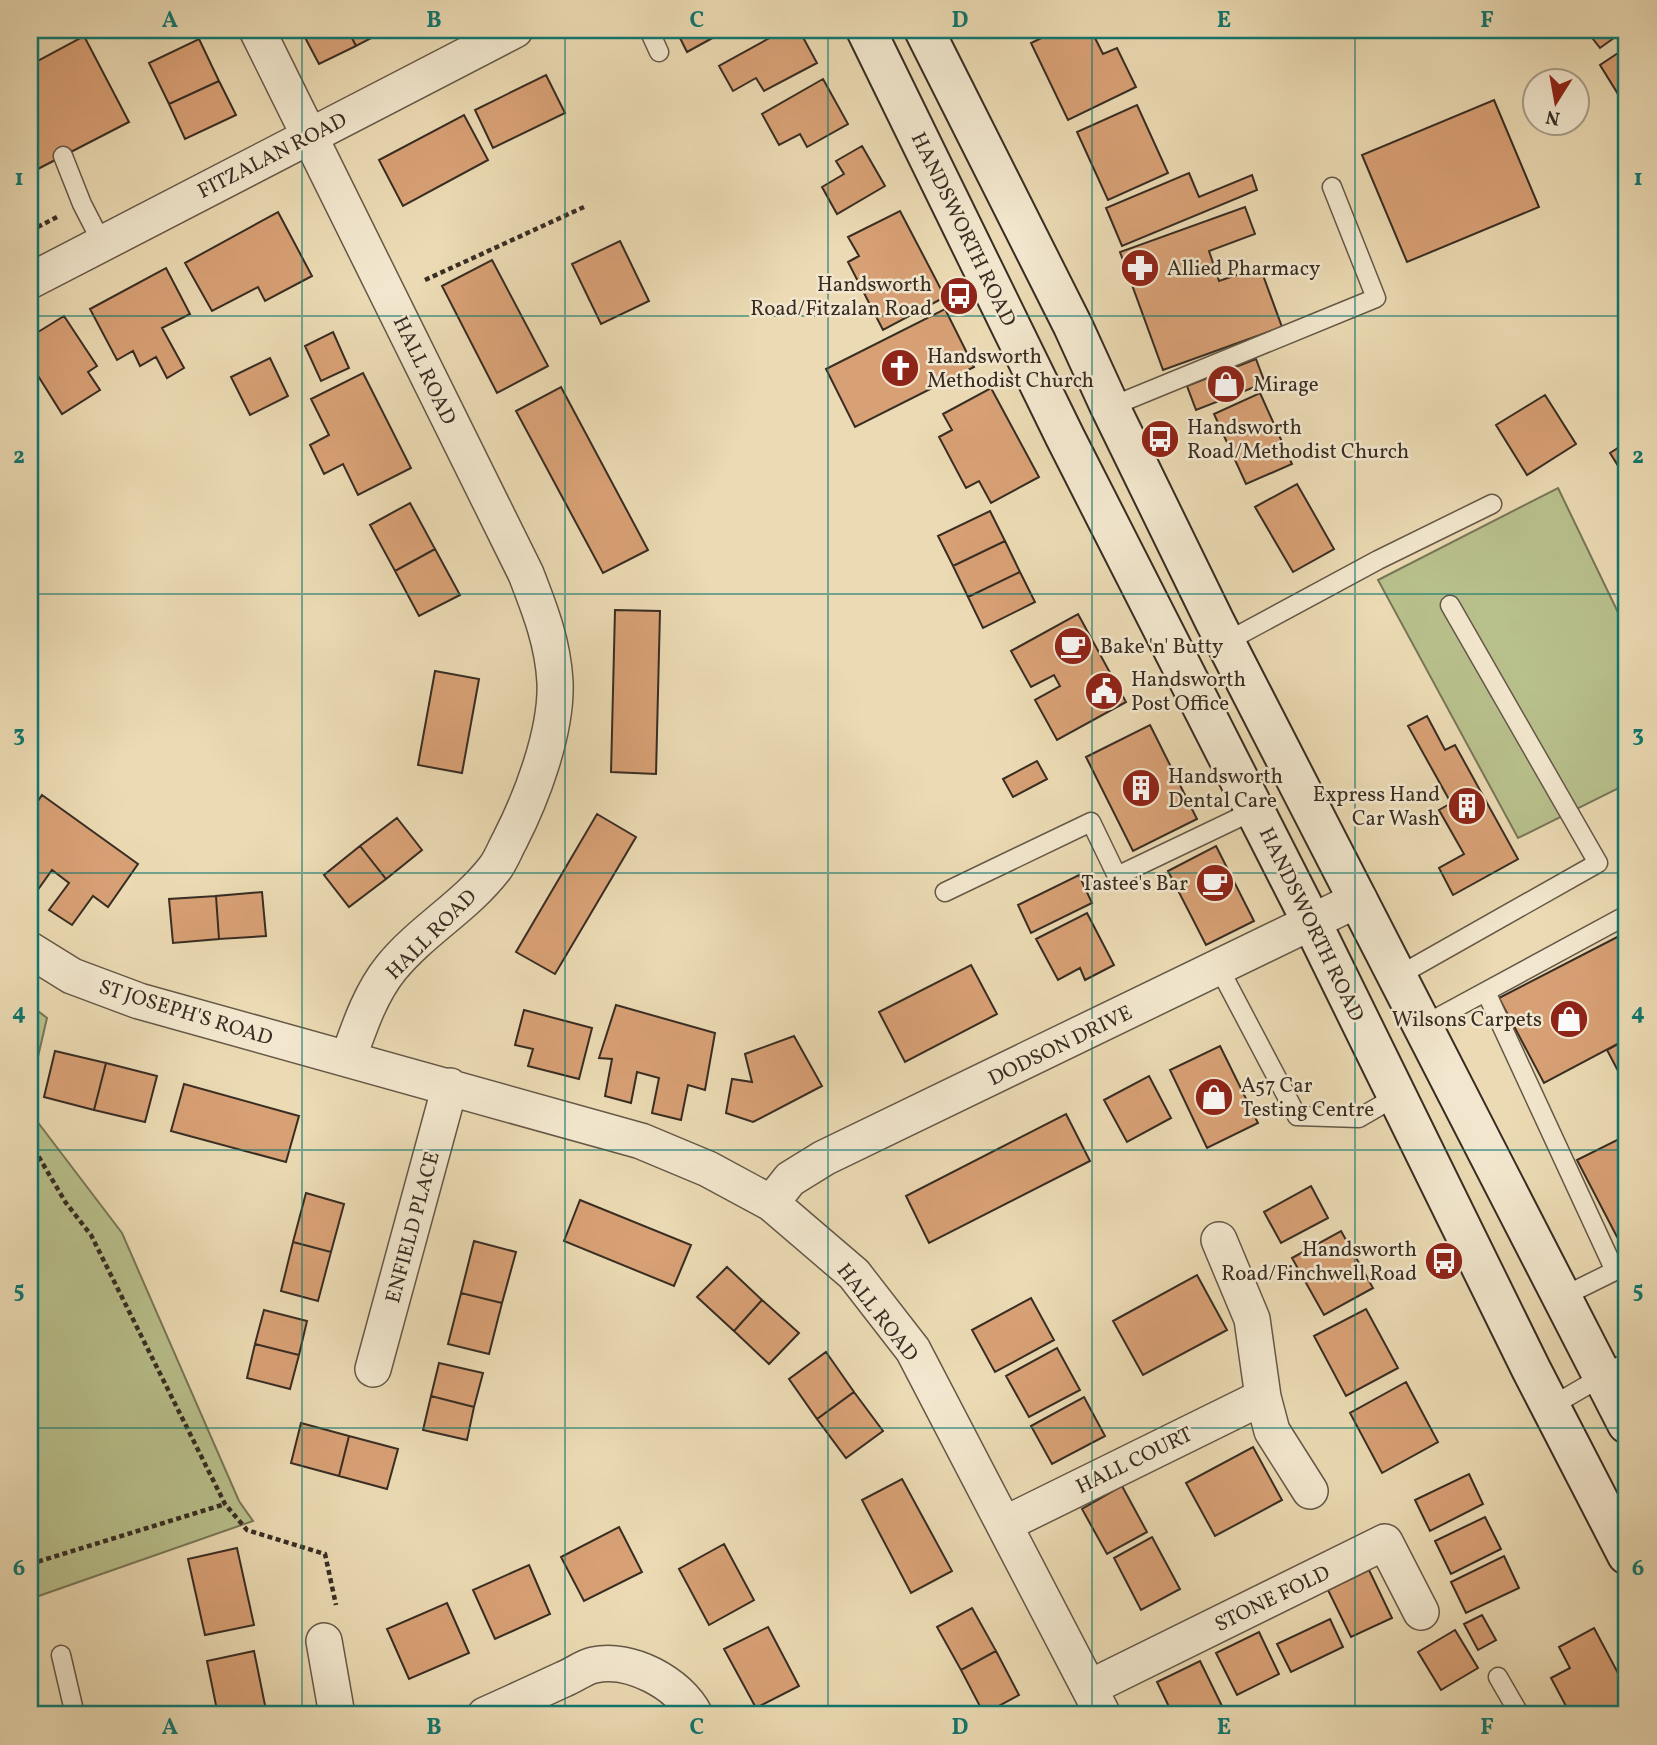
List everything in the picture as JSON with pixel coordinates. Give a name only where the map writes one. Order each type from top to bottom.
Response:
[{"type":"main road","name":"HANDSWORTH ROAD","points":[[866,30],[1066,438],[1312,923],[1550,1407],[1627,1555]]},
{"type":"main road","points":[[924,30],[1073,326],[1226,642],[1562,1297],[1615,1370],[1627,1424]]},
{"type":"main road","points":[[1202,707],[1246,681]]},
{"type":"street","name":"HALL ROAD","points":[[257,30],[526,574],[547,627],[555,684],[549,738],[531,795],[496,867],[460,907],[419,939],[391,969],[365,1013],[348,1059],[641,1141],[708,1169],[771,1203],[854,1274],[909,1344],[1096,1702]]},
{"type":"street","name":"FITZALAN ROAD","points":[[30,281],[515,30]]},
{"type":"street","name":"DODSON DRIVE","points":[[771,1203],[790,1180],[824,1158],[1359,899]]},
{"type":"street","name":"ST JOSEPH'S ROAD","points":[[30,950],[72,976],[139,1001],[348,1059]]},
{"type":"street","name":"ENFIELD PLACE","points":[[373,1369],[450,1086]]},
{"type":"street","points":[[1219,1240],[1252,1319],[1263,1397],[1272,1431],[1310,1491]]},
{"type":"street","name":"HALL COURT","points":[[1005,1524],[1263,1397]]},
{"type":"street","name":"STONE FOLD","points":[[1096,1702],[1385,1542],[1421,1612]]},
{"type":"street","points":[[324,1641],[337,1715]]},
{"type":"street","points":[[485,1715],[594,1665],[618,1665],[643,1671],[667,1684],[690,1706],[695,1715]]},
{"type":"lane","points":[[649,30],[659,52]]},
{"type":"lane","points":[[63,156],[82,204],[102,243]]},
{"type":"lane","points":[[1110,407],[1376,298],[1332,187]]},
{"type":"lane","points":[[1226,642],[1378,560],[1492,504]]},
{"type":"lane","points":[[1398,976],[1598,863],[1450,605]]},
{"type":"lane","points":[[945,892],[1091,822],[1117,876],[1255,810]]},
{"type":"lane","points":[[1424,1025],[1627,915]]},
{"type":"lane","points":[[1219,968],[1297,1116],[1359,1118],[1397,1096]]},
{"type":"lane","points":[[1486,992],[1621,1268],[1562,1297]]},
{"type":"lane","points":[[1550,1407],[1615,1370]]},
{"type":"lane","points":[[61,1655],[75,1715]]},
{"type":"lane","points":[[1498,1677],[1520,1715]]},
{"type":"path","points":[[415,285],[584,207]]},
{"type":"path","points":[[30,1142],[66,1203],[91,1235],[225,1503],[247,1530],[325,1554],[341,1629],[324,1641]]},
{"type":"path","points":[[30,1564],[225,1503]]},
{"type":"green space","points":[[1558,488],[1627,631],[1627,784],[1518,838],[1378,580]]},
{"type":"green space","points":[[30,1005],[47,1018],[30,1091]]},
{"type":"green space","points":[[30,1112],[122,1233],[239,1501],[253,1521],[30,1599]]},
{"type":"building","points":[[301,30],[348,30],[356,46],[319,64]]},
{"type":"building","points":[[348,30],[377,30],[379,34],[356,46]]},
{"type":"building","points":[[676,30],[727,30],[687,52]]},
{"type":"building","points":[[784,30],[799,30],[817,63],[764,91],[756,78],[733,91],[719,66]]},
{"type":"building","points":[[1058,30],[1091,30],[1103,54],[1117,48],[1136,87],[1068,120],[1031,43]]},
{"type":"building","points":[[1586,30],[1625,30],[1600,48]]},
{"type":"building","points":[[84,36],[129,122],[30,173],[30,65]]},
{"type":"building","points":[[199,39],[219,81],[169,104],[149,63]]},
{"type":"building","points":[[1627,47],[1627,88],[1618,94],[1600,65]]},
{"type":"building","points":[[546,75],[565,113],[493,148],[475,110]]},
{"type":"building","points":[[823,79],[848,124],[807,147],[800,134],[779,145],[762,114]]},
{"type":"building","points":[[219,81],[236,115],[185,139],[169,104]]},
{"type":"building","points":[[1494,100],[1539,207],[1407,262],[1362,155]]},
{"type":"building","points":[[1137,105],[1168,173],[1108,200],[1077,132]]},
{"type":"building","points":[[464,115],[488,160],[403,206],[379,160]]},
{"type":"building","points":[[862,146],[885,186],[837,214],[822,187],[844,174],[836,161]]},
{"type":"building","points":[[1189,173],[1199,197],[1252,175],[1257,190],[1122,246],[1106,208]]},
{"type":"building","points":[[1245,207],[1255,234],[1209,251],[1219,281],[1260,267],[1282,327],[1163,370],[1120,252]]},
{"type":"building","points":[[900,211],[945,297],[883,330],[848,262],[859,256],[848,237]]},
{"type":"building","points":[[278,212],[312,276],[265,301],[258,287],[212,311],[185,263]]},
{"type":"building","points":[[620,241],[649,301],[601,324],[572,264]]},
{"type":"building","points":[[492,260],[548,366],[497,393],[442,286]]},
{"type":"building","points":[[166,268],[190,314],[162,328],[184,368],[167,378],[156,357],[140,366],[133,351],[117,360],[90,309]]},
{"type":"building","name":"Handsworth Methodist Church","points":[[945,309],[974,367],[855,427],[826,369]]},
{"type":"building","points":[[64,316],[97,366],[88,372],[100,390],[62,414],[30,363],[30,337]]},
{"type":"building","points":[[333,332],[349,368],[321,381],[305,346]]},
{"type":"building","points":[[270,358],[288,396],[250,415],[231,377]]},
{"type":"building","name":"Mirage","points":[[1256,359],[1265,383],[1196,410],[1187,386]]},
{"type":"building","points":[[363,373],[411,468],[358,495],[343,464],[324,474],[310,445],[329,435],[311,399]]},
{"type":"building","points":[[561,387],[648,550],[603,573],[516,411]]},
{"type":"building","points":[[991,388],[1039,477],[991,503],[979,481],[966,488],[939,437],[952,430],[943,414]]},
{"type":"building","points":[[1260,393],[1292,464],[1246,484],[1214,414]]},
{"type":"building","points":[[1545,395],[1576,444],[1527,475],[1496,425]]},
{"type":"building","points":[[1627,442],[1627,480],[1610,453]]},
{"type":"building","points":[[1297,484],[1334,549],[1293,572],[1255,507]]},
{"type":"building","points":[[410,503],[435,549],[395,571],[370,525]]},
{"type":"building","points":[[990,511],[1005,541],[953,566],[938,536]]},
{"type":"building","points":[[1005,541],[1020,572],[968,597],[953,566]]},
{"type":"building","points":[[435,549],[460,595],[419,616],[395,571]]},
{"type":"building","points":[[1020,572],[1035,602],[983,628],[968,597]]},
{"type":"building","points":[[615,610],[660,611],[656,774],[611,772]]},
{"type":"building","points":[[1078,614],[1126,702],[1057,740],[1035,700],[1060,686],[1054,675],[1031,687],[1011,651]]},
{"type":"building","points":[[435,671],[479,679],[462,773],[418,765]]},
{"type":"building","name":"Express Hand Car Wash","points":[[1427,716],[1445,750],[1455,745],[1518,859],[1453,895],[1439,868],[1464,854],[1439,810],[1451,803],[1408,726]]},
{"type":"building","name":"Handsworth Dental Care","points":[[1150,725],[1197,819],[1133,851],[1086,757]]},
{"type":"building","points":[[1037,761],[1047,779],[1013,797],[1003,779]]},
{"type":"building","points":[[42,795],[138,864],[108,907],[93,896],[72,925],[49,910],[69,883],[52,870],[32,898],[30,897],[30,813]]},
{"type":"building","points":[[597,814],[636,837],[555,974],[516,952]]},
{"type":"building","points":[[397,818],[422,850],[386,879],[360,846]]},
{"type":"building","points":[[360,846],[386,879],[349,907],[324,875]]},
{"type":"building","points":[[1216,846],[1254,921],[1206,945],[1168,871]]},
{"type":"building","points":[[1079,875],[1092,903],[1031,933],[1018,905]]},
{"type":"building","points":[[262,892],[266,936],[219,939],[216,896]]},
{"type":"building","points":[[216,896],[219,939],[173,943],[169,899]]},
{"type":"building","points":[[1087,913],[1114,965],[1085,980],[1080,968],[1058,980],[1036,939]]},
{"type":"building","name":"Wilsons Carpets","points":[[1627,932],[1627,1039],[1544,1083],[1499,998]]},
{"type":"building","points":[[971,965],[997,1014],[905,1062],[879,1012]]},
{"type":"building","points":[[616,1005],[715,1033],[705,1090],[688,1085],[681,1120],[652,1113],[659,1078],[637,1072],[631,1103],[605,1096],[612,1059],[599,1058]]},
{"type":"building","points":[[524,1010],[592,1028],[579,1079],[528,1066],[533,1049],[515,1045]]},
{"type":"building","points":[[794,1036],[822,1086],[753,1122],[726,1113],[732,1079],[752,1082],[745,1054]]},
{"type":"building","points":[[1627,1039],[1627,1088],[1607,1050]]},
{"type":"building","name":"A57 Car Testing Centre","points":[[1220,1046],[1258,1123],[1207,1148],[1170,1070]]},
{"type":"building","points":[[55,1051],[106,1063],[94,1110],[44,1097]]},
{"type":"building","points":[[106,1063],[157,1076],[145,1122],[94,1110]]},
{"type":"building","points":[[1149,1076],[1171,1118],[1127,1142],[1104,1100]]},
{"type":"building","points":[[184,1084],[299,1116],[286,1162],[171,1131]]},
{"type":"building","points":[[1066,1114],[1090,1161],[929,1243],[906,1196]]},
{"type":"building","points":[[1627,1135],[1627,1232],[1617,1237],[1577,1160]]},
{"type":"building","points":[[1311,1186],[1328,1218],[1281,1243],[1264,1212]]},
{"type":"building","points":[[306,1193],[344,1204],[331,1252],[293,1242]]},
{"type":"building","points":[[580,1200],[691,1245],[674,1286],[564,1241]]},
{"type":"building","points":[[1341,1231],[1373,1288],[1324,1315],[1292,1258]]},
{"type":"building","points":[[474,1241],[516,1252],[502,1303],[461,1293]]},
{"type":"building","points":[[293,1242],[331,1252],[318,1301],[281,1291]]},
{"type":"building","points":[[727,1267],[762,1300],[734,1331],[697,1297]]},
{"type":"building","points":[[1197,1275],[1227,1330],[1143,1375],[1113,1321]]},
{"type":"building","points":[[461,1293],[502,1303],[489,1354],[448,1344]]},
{"type":"building","points":[[1031,1298],[1054,1340],[995,1372],[972,1330]]},
{"type":"building","points":[[762,1300],[799,1333],[769,1364],[734,1331]]},
{"type":"building","points":[[1366,1309],[1398,1368],[1346,1396],[1314,1336]]},
{"type":"building","points":[[264,1310],[307,1321],[299,1355],[255,1344]]},
{"type":"building","points":[[255,1344],[299,1355],[290,1389],[247,1378]]},
{"type":"building","points":[[1057,1348],[1080,1390],[1029,1417],[1006,1376]]},
{"type":"building","points":[[826,1352],[854,1392],[817,1419],[789,1379]]},
{"type":"building","points":[[439,1363],[483,1373],[474,1407],[431,1396]]},
{"type":"building","points":[[1406,1382],[1438,1442],[1382,1473],[1350,1413]]},
{"type":"building","points":[[854,1392],[883,1431],[846,1458],[817,1419]]},
{"type":"building","points":[[431,1396],[474,1407],[467,1440],[423,1430]]},
{"type":"building","points":[[1084,1397],[1105,1436],[1052,1464],[1031,1426]]},
{"type":"building","points":[[301,1423],[349,1436],[339,1476],[291,1463]]},
{"type":"building","points":[[349,1436],[398,1449],[387,1489],[339,1476]]},
{"type":"building","points":[[1253,1447],[1282,1500],[1215,1536],[1186,1483]]},
{"type":"building","points":[[1469,1474],[1483,1504],[1430,1531],[1415,1500]]},
{"type":"building","points":[[902,1479],[952,1571],[911,1593],[862,1500]]},
{"type":"building","points":[[1122,1486],[1147,1532],[1107,1554],[1082,1509]]},
{"type":"building","points":[[1485,1517],[1501,1549],[1451,1574],[1435,1541]]},
{"type":"building","points":[[619,1527],[642,1572],[584,1601],[561,1557]]},
{"type":"building","points":[[1152,1537],[1180,1589],[1141,1610],[1114,1558]]},
{"type":"building","points":[[724,1544],[754,1600],[709,1625],[679,1569]]},
{"type":"building","points":[[237,1548],[254,1625],[205,1635],[188,1559]]},
{"type":"building","points":[[1504,1556],[1519,1588],[1466,1613],[1451,1582]]},
{"type":"building","points":[[529,1565],[550,1614],[495,1639],[473,1590]]},
{"type":"building","points":[[1369,1570],[1392,1618],[1351,1637],[1328,1590]]},
{"type":"building","points":[[447,1603],[469,1653],[409,1679],[387,1629]]},
{"type":"building","points":[[972,1608],[996,1651],[961,1670],[937,1627]]},
{"type":"building","points":[[1482,1615],[1496,1640],[1478,1650],[1464,1624]]},
{"type":"building","points":[[1330,1619],[1343,1647],[1291,1672],[1277,1644]]},
{"type":"building","points":[[768,1627],[799,1686],[756,1708],[724,1649]]},
{"type":"building","points":[[1594,1628],[1627,1690],[1627,1715],[1550,1715],[1566,1706],[1551,1678],[1570,1668],[1559,1647]]},
{"type":"building","points":[[1455,1630],[1478,1668],[1441,1690],[1418,1652]]},
{"type":"building","points":[[1259,1632],[1279,1674],[1237,1695],[1216,1653]]},
{"type":"building","points":[[254,1651],[267,1715],[218,1715],[207,1661]]},
{"type":"building","points":[[996,1651],[1019,1695],[984,1714],[961,1670]]},
{"type":"building","points":[[1200,1661],[1222,1706],[1203,1715],[1173,1715],[1157,1682]]},
{"type":"place","name":"Allied Pharmacy","points":[[1140,268]]},
{"type":"place","name":"Handsworth Road/Fitzalan Road","points":[[959,296]]},
{"type":"place","name":"Handsworth Methodist Church","points":[[900,368]]},
{"type":"place","name":"Mirage","points":[[1226,384]]},
{"type":"place","name":"Handsworth Road/Methodist Church","points":[[1160,439]]},
{"type":"place","name":"Bake 'n' Butty","points":[[1073,646]]},
{"type":"place","name":"Handsworth Post Office","points":[[1104,691]]},
{"type":"place","name":"Handsworth Dental Care","points":[[1141,788]]},
{"type":"place","name":"Express Hand Car Wash","points":[[1467,806]]},
{"type":"place","name":"Tastee's Bar","points":[[1215,883]]},
{"type":"place","name":"Wilsons Carpets","points":[[1569,1019]]},
{"type":"place","name":"A57 Car Testing Centre","points":[[1214,1097]]},
{"type":"place","name":"Handsworth Road/Finchwell Road","points":[[1444,1261]]}]
